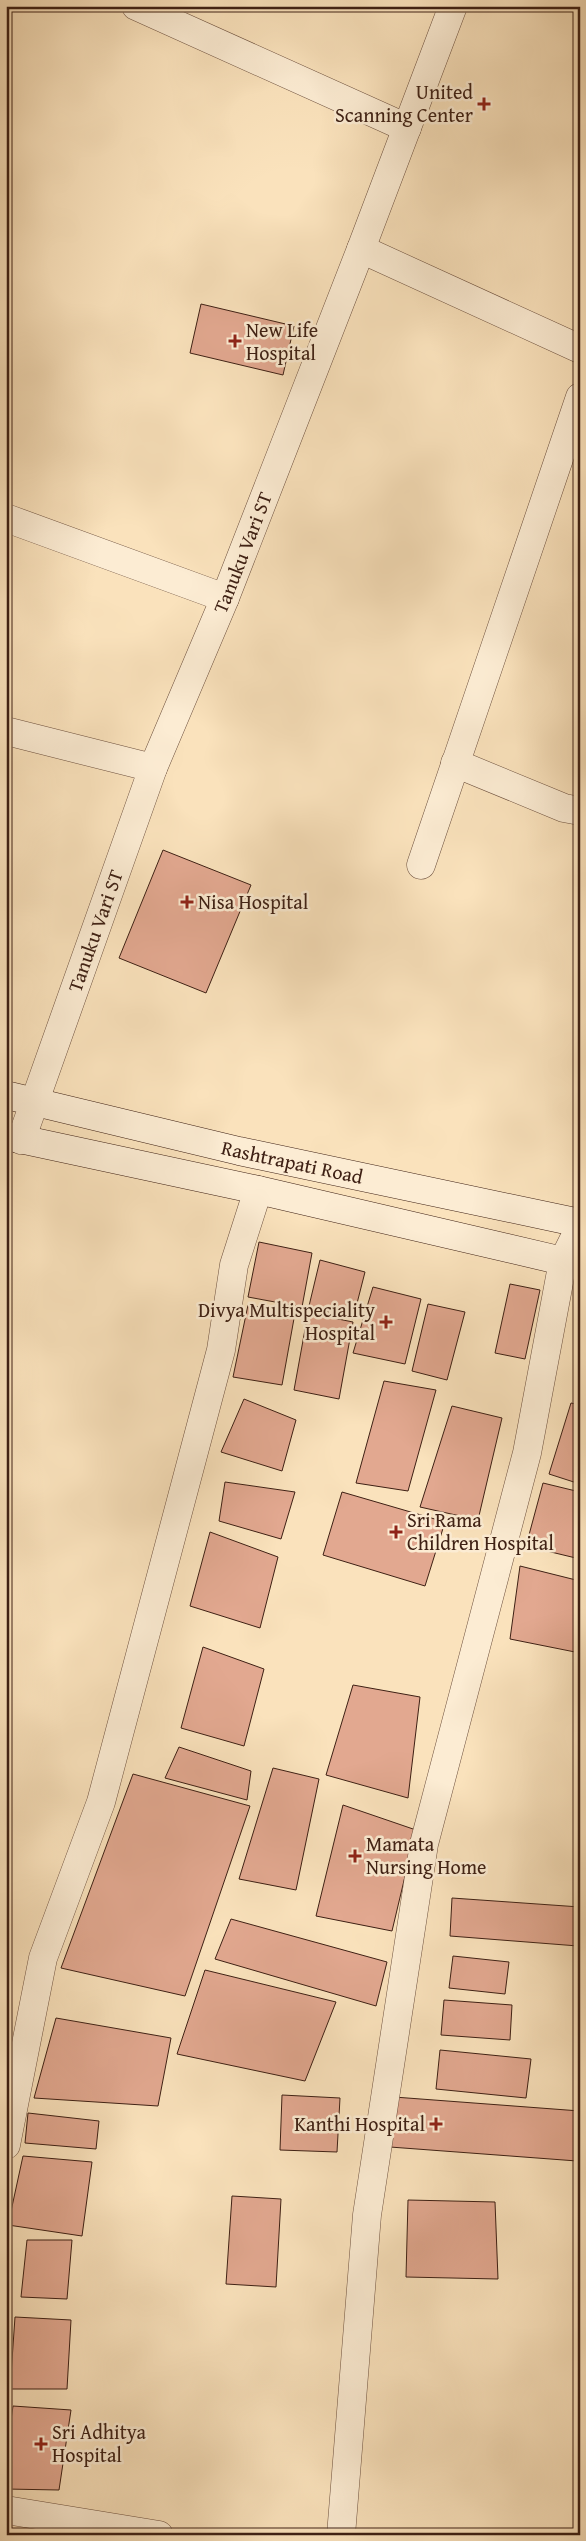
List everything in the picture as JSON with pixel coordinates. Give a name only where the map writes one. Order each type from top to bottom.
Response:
[{"type":"street","points":[[136,6],[407,128]]},
{"type":"street","name":"Tanuku Vari ST","points":[[14,1138],[33,1101],[153,768],[225,598],[362,250],[453,6]]},
{"type":"street","points":[[362,250],[580,349]]},
{"type":"street","points":[[421,865],[580,397]]},
{"type":"street","points":[[6,518],[225,598]]},
{"type":"street","points":[[6,731],[153,768]]},
{"type":"street","points":[[455,763],[564,808],[580,812]]},
{"type":"street","name":"Rashtrapati Road","points":[[6,1095],[239,1151],[580,1225]]},
{"type":"street","name":"Rashtrapati Road","points":[[14,1138],[258,1190],[571,1263]]},
{"type":"street","points":[[6,2145],[43,1958],[101,1802],[221,1350],[234,1265],[258,1190]]},
{"type":"street","points":[[341,2535],[367,2215],[424,1844],[527,1453],[580,1225]]},
{"type":"street","points":[[6,2510],[159,2535]]},
{"type":"building","points":[[201,304],[294,326],[283,375],[190,353]]},
{"type":"building","points":[[163,850],[251,885],[206,993],[119,958]]},
{"type":"building","points":[[259,1242],[312,1253],[302,1307],[248,1297]]},
{"type":"building","points":[[320,1260],[365,1272],[353,1319],[309,1306]]},
{"type":"building","points":[[510,1284],[540,1290],[525,1359],[495,1353]]},
{"type":"building","points":[[373,1287],[421,1299],[405,1364],[353,1353]]},
{"type":"building","points":[[428,1304],[465,1312],[447,1380],[412,1371]]},
{"type":"building","points":[[248,1305],[295,1313],[282,1385],[233,1377]]},
{"type":"building","points":[[308,1313],[353,1322],[339,1399],[294,1390]]},
{"type":"building","points":[[384,1381],[436,1390],[408,1491],[356,1483]]},
{"type":"building","points":[[244,1399],[296,1420],[282,1471],[221,1452]]},
{"type":"building","points":[[571,1403],[580,1405],[580,1484],[549,1474]]},
{"type":"building","points":[[452,1406],[502,1418],[478,1520],[420,1507]]},
{"type":"building","points":[[225,1482],[295,1492],[281,1539],[219,1521]]},
{"type":"building","points":[[543,1483],[580,1492],[580,1559],[526,1546]]},
{"type":"building","points":[[342,1492],[445,1522],[425,1586],[323,1555]]},
{"type":"building","points":[[210,1532],[278,1557],[260,1628],[190,1606]]},
{"type":"building","points":[[520,1566],[580,1581],[580,1653],[510,1639]]},
{"type":"building","points":[[203,1647],[264,1669],[244,1746],[181,1728]]},
{"type":"building","points":[[353,1685],[420,1697],[408,1798],[326,1775]]},
{"type":"building","points":[[179,1747],[251,1771],[247,1800],[165,1778]]},
{"type":"building","points":[[273,1768],[319,1779],[296,1890],[239,1879]]},
{"type":"building","points":[[133,1774],[250,1806],[185,1996],[61,1968]]},
{"type":"building","points":[[343,1805],[416,1830],[392,1931],[316,1916]]},
{"type":"building","points":[[452,1898],[580,1907],[578,1946],[450,1936]]},
{"type":"building","points":[[231,1919],[387,1962],[376,2006],[215,1959]]},
{"type":"building","points":[[453,1956],[509,1962],[505,1994],[449,1988]]},
{"type":"building","points":[[205,1970],[336,2002],[305,2081],[177,2054]]},
{"type":"building","points":[[444,2000],[512,2005],[510,2040],[441,2035]]},
{"type":"building","points":[[56,2018],[171,2038],[158,2106],[34,2098]]},
{"type":"building","points":[[440,2050],[531,2059],[526,2098],[436,2089]]},
{"type":"building","points":[[282,2095],[340,2098],[337,2152],[280,2150]]},
{"type":"building","points":[[394,2097],[580,2111],[577,2161],[390,2147]]},
{"type":"building","points":[[28,2113],[99,2121],[96,2149],[25,2143]]},
{"type":"building","points":[[23,2156],[92,2162],[82,2236],[8,2225]]},
{"type":"building","points":[[232,2196],[281,2199],[276,2287],[226,2284]]},
{"type":"building","points":[[408,2200],[495,2202],[498,2279],[406,2277]]},
{"type":"building","points":[[27,2240],[72,2240],[67,2299],[21,2297]]},
{"type":"building","points":[[15,2317],[71,2320],[67,2389],[10,2389]]},
{"type":"building","points":[[13,2406],[71,2410],[59,2490],[6,2489],[6,2453]]},
{"type":"place","name":"United Scanning Center","points":[[484,104]]},
{"type":"place","name":"New Life Hospital","points":[[235,341]]},
{"type":"place","name":"Nisa Hospital","points":[[187,902]]},
{"type":"place","name":"Divya Multispeciality Hospital","points":[[386,1322]]},
{"type":"place","name":"Sri Rama Children Hospital","points":[[396,1532]]},
{"type":"place","name":"Mamata Nursing Home","points":[[355,1856]]},
{"type":"place","name":"Kanthi Hospital","points":[[436,2124]]},
{"type":"place","name":"Sri Adhitya Hospital","points":[[41,2444]]}]
